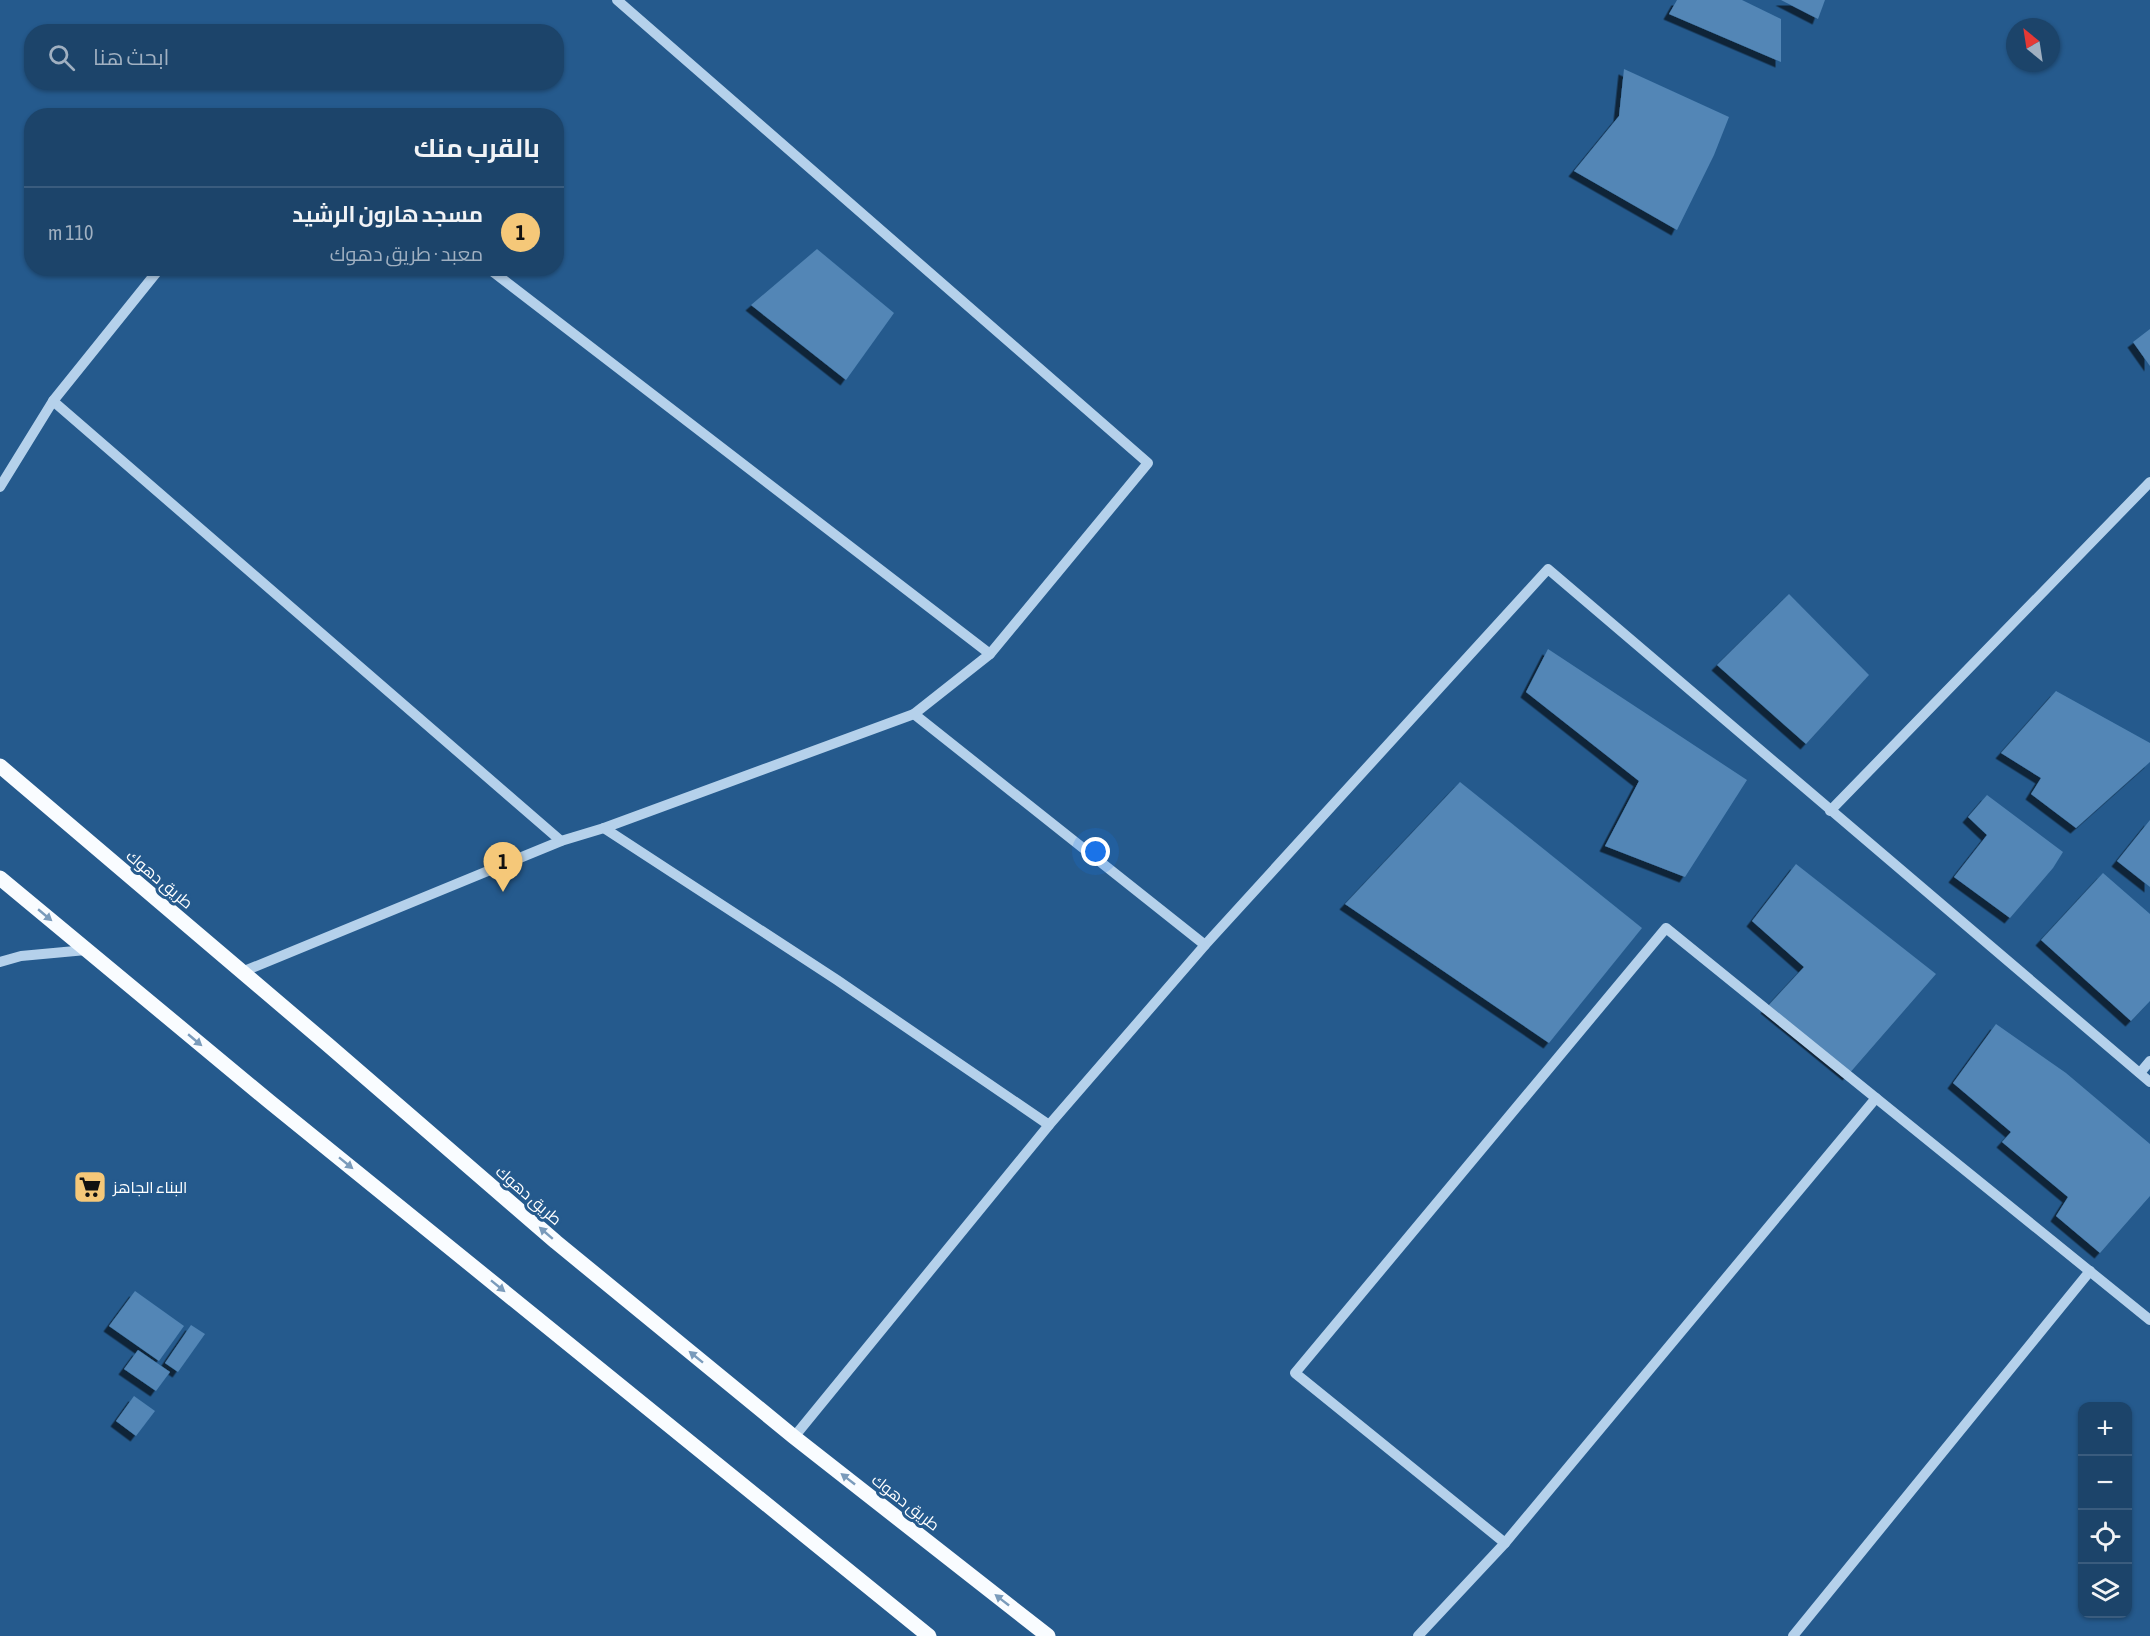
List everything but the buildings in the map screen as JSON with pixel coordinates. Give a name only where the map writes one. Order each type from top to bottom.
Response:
[{"type":"main road","name":"طريق دهوك","points":[[0,766],[556,1242],[794,1437],[1048,1636]]},
{"type":"main road","points":[[0,878],[279,1110],[929,1636]]},
{"type":"street","points":[[242,972],[561,841],[604,828],[914,714],[990,654],[1148,463],[617,0]]},
{"type":"street","points":[[0,487],[53,401],[154,276]]},
{"type":"street","points":[[498,276],[990,654]]},
{"type":"street","points":[[53,401],[561,841]]},
{"type":"street","points":[[1830,811],[2150,482]]},
{"type":"street","points":[[794,1437],[1049,1125],[1205,945],[1548,568],[2150,1082]]},
{"type":"street","points":[[914,714],[1205,945]]},
{"type":"street","points":[[604,828],[837,980],[1049,1125]]},
{"type":"street","points":[[1504,1543],[1295,1373],[1666,928],[2150,1320]]},
{"type":"street","points":[[0,962],[21,956],[86,950]]},
{"type":"street","points":[[2139,1073],[2150,1061]]},
{"type":"street","points":[[1418,1636],[1504,1543],[1876,1098]]},
{"type":"street","points":[[1793,1636],[2090,1271]]},
{"type":"place","name":"مسجد هارون الرشيد","points":[[503,892]]},
{"type":"place","name":"البناء الجاهز","points":[[90,1187]]}]
